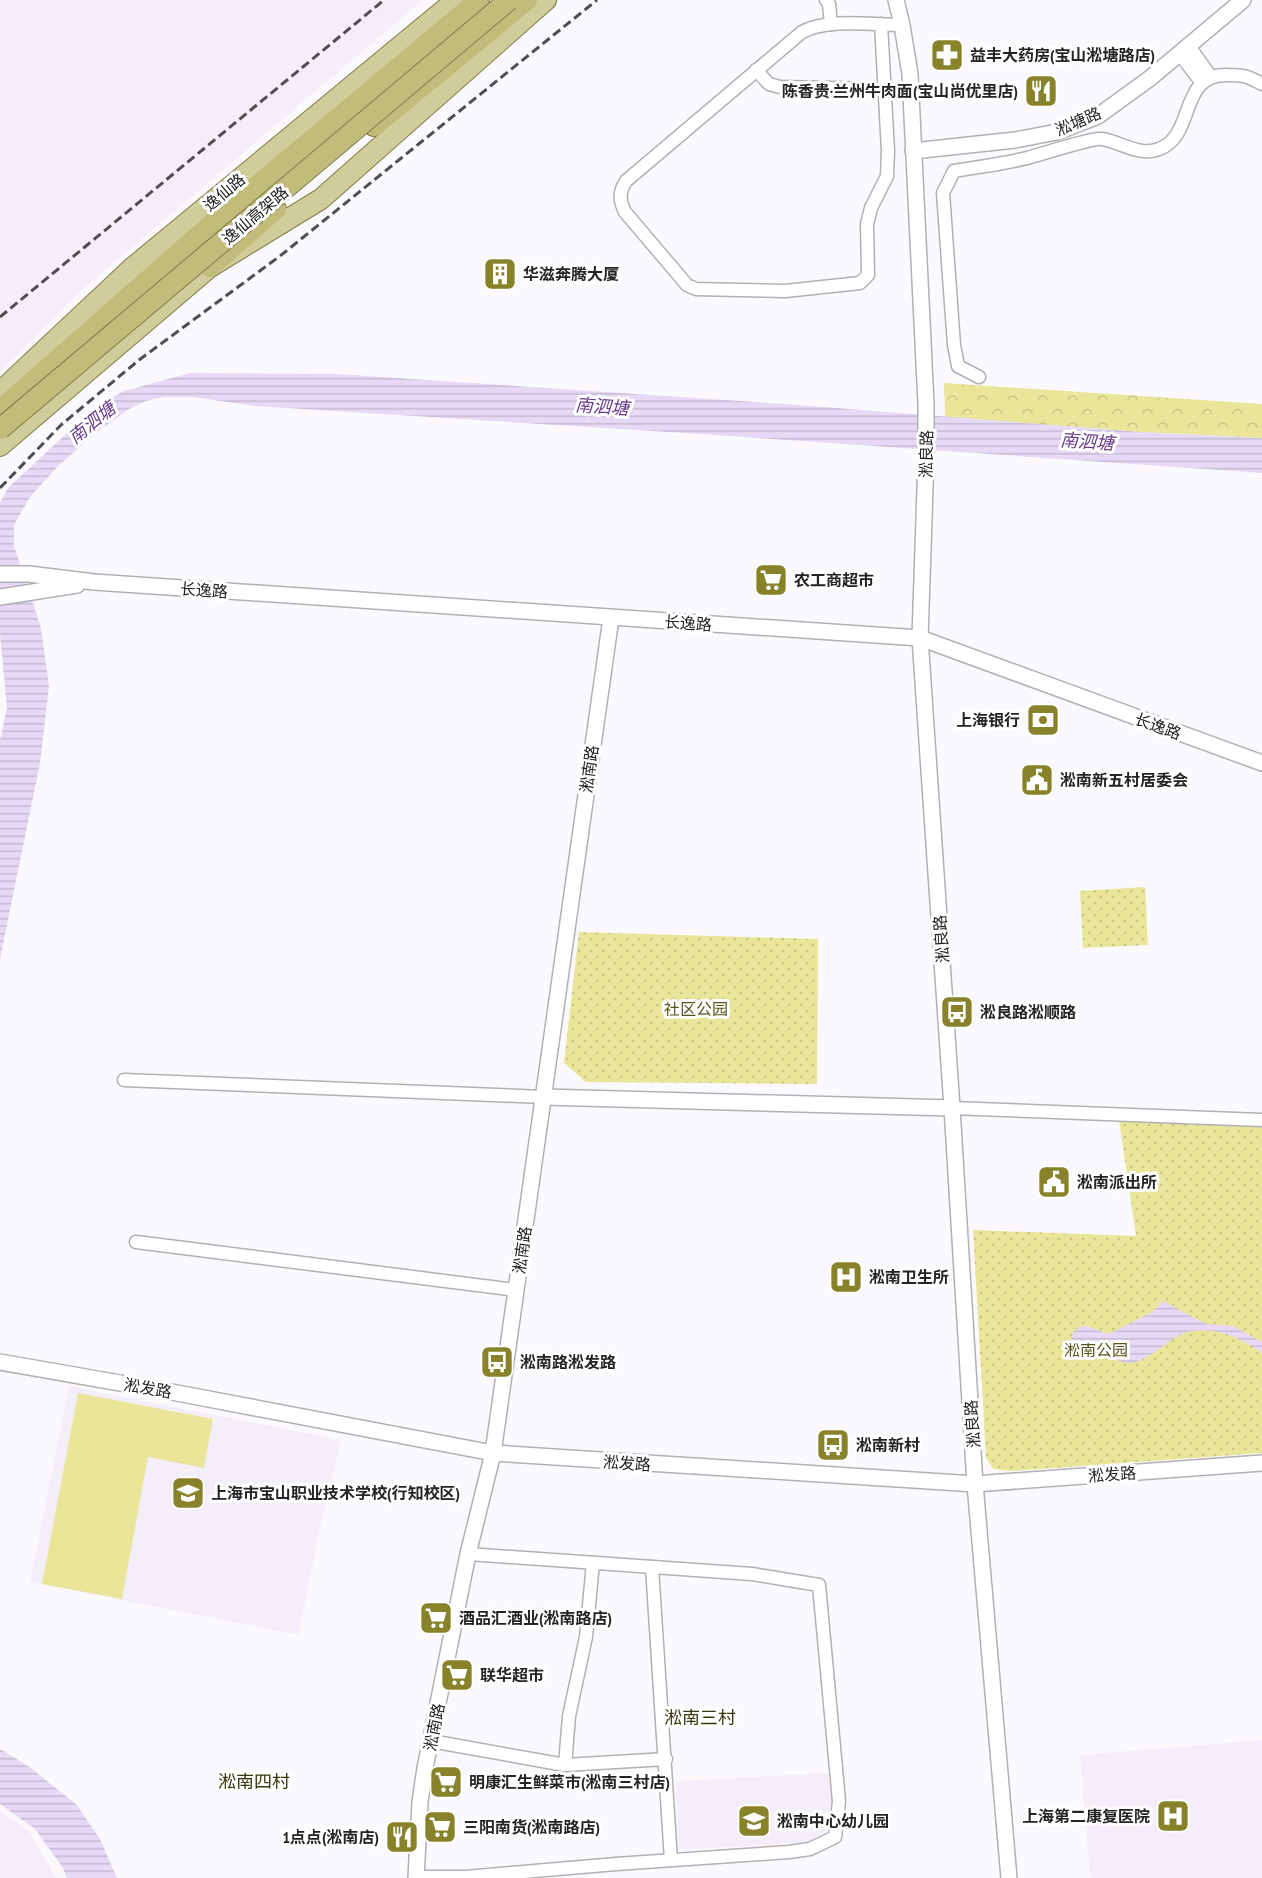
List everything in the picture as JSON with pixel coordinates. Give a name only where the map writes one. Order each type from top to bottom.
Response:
[{"type":"highway","name":"逸仙高架路","points":[[0,410],[223,214],[478,0]]},
{"type":"highway","name":"逸仙高架路","points":[[0,429],[509,0]]},
{"type":"highway","points":[[210,267],[290,196],[527,0]]},
{"type":"main road","name":"逸仙路","points":[[0,392],[132,268],[456,0]]},
{"type":"main road","name":"逸仙路","points":[[0,446],[210,267],[277,189],[503,0]]},
{"type":"main road","name":"逸仙路","points":[[210,267],[321,199],[546,0]]},
{"type":"street","points":[[826,0],[829,4],[831,24]]},
{"type":"street","name":"淞良路","points":[[896,0],[910,74],[926,404],[920,638],[975,1484],[1010,1878]]},
{"type":"street","name":"淞塘路","points":[[913,152],[1015,140],[1056,132],[1098,116],[1149,79],[1243,0]]},
{"type":"street","points":[[881,24],[888,151],[887,176],[871,207],[867,225],[868,275],[865,280],[860,283],[785,291],[691,287],[625,212],[620,203],[620,194],[626,181],[810,27],[831,24],[881,24],[902,25]]},
{"type":"street","points":[[1184,50],[1206,80]]},
{"type":"street","points":[[756,70],[770,84],[780,87],[884,89]]},
{"type":"street","points":[[979,377],[958,366],[954,345],[943,193],[954,171],[1024,159],[1100,138],[1133,150],[1158,150],[1173,142],[1192,96],[1206,80],[1218,74],[1246,75],[1262,84]]},
{"type":"street","name":"长逸路","points":[[0,574],[29,574],[94,582],[920,638],[1262,763]]},
{"type":"street","name":"长逸路","points":[[0,597],[94,582]]},
{"type":"street","name":"淞南路","points":[[416,1878],[420,1802],[431,1741],[468,1554],[493,1453],[611,618]]},
{"type":"street","points":[[124,1080],[544,1097],[1262,1119]]},
{"type":"street","points":[[136,1242],[516,1290]]},
{"type":"street","name":"淞发路","points":[[0,1362],[493,1453],[975,1484],[1262,1462]]},
{"type":"street","points":[[416,1878],[465,1877],[810,1849],[835,1837],[839,1801],[819,1585],[752,1574],[468,1554]]},
{"type":"street","points":[[565,1764],[569,1716],[586,1637],[594,1563]]},
{"type":"street","points":[[652,1567],[671,1860]]},
{"type":"street","points":[[431,1741],[565,1764],[666,1759]]},
{"type":"shaded area","points":[[0,0],[423,0],[77,294],[0,372]]},
{"type":"shaded area","name":"上海市宝山职业技术学校(行知校区)","points":[[69,1386],[341,1440],[316,1546],[299,1635],[30,1582]]},
{"type":"shaded area","name":"上海第二康复医院","points":[[1262,1740],[1262,1878],[1090,1878],[1080,1755]]},
{"type":"shaded area","name":"淞南中心幼儿园","points":[[829,1773],[833,1811],[827,1830],[809,1842],[679,1850],[676,1781]]},
{"type":"shaded area","points":[[0,1811],[29,1831],[56,1878],[0,1878]]},
{"type":"green space","points":[[944,383],[1262,404],[1262,438],[1141,432],[945,417]]},
{"type":"green space","points":[[1145,887],[1148,945],[1083,948],[1080,891]]},
{"type":"green space","name":"社区公园","points":[[579,932],[818,939],[817,1084],[586,1082],[564,1063]]},
{"type":"green space","name":"淞南公园","points":[[1119,1120],[1262,1125],[1262,1453],[1011,1471],[993,1469],[986,1458],[973,1230],[1136,1236]]},
{"type":"green space","points":[[78,1393],[213,1419],[204,1468],[148,1457],[122,1599],[42,1584]]},
{"type":"water","name":"南泗塘","points":[[190,373],[337,374],[785,404],[1141,432],[1262,438],[1262,473],[255,406],[192,397],[164,397],[146,401],[129,409],[93,435],[58,466],[30,497],[14,525],[14,546],[41,628],[49,686],[40,763],[0,959],[0,740],[7,708],[0,634],[0,503],[8,488],[96,406],[124,391]]},
{"type":"water","points":[[1163,1301],[1206,1324],[1233,1326],[1262,1342],[1262,1353],[1243,1341],[1223,1333],[1201,1330],[1180,1335],[1144,1359],[1130,1363],[1114,1359],[1071,1341],[1073,1332],[1083,1325],[1109,1334],[1152,1312]]},
{"type":"water","points":[[0,1749],[28,1766],[76,1804],[100,1839],[117,1878],[67,1878],[63,1868],[35,1829],[0,1804]]},
{"type":"railway","points":[[0,317],[384,0]]},
{"type":"railway","points":[[0,488],[61,425],[139,360],[280,256],[597,0]]},
{"type":"place","name":"益丰大药房(宝山淞塘路店)","points":[[947,55]]},
{"type":"place","name":"陈香贵·兰州牛肉面(宝山尚优里店)","points":[[1041,91]]},
{"type":"place","name":"华滋奔腾大厦","points":[[500,274]]},
{"type":"place","name":"农工商超市","points":[[771,580]]},
{"type":"place","name":"上海银行","points":[[1043,720]]},
{"type":"place","name":"淞南新五村居委会","points":[[1037,780]]},
{"type":"place","name":"淞良路淞顺路","points":[[957,1012]]},
{"type":"place","name":"淞南派出所","points":[[1054,1182]]},
{"type":"place","name":"淞南卫生所","points":[[846,1277]]},
{"type":"place","name":"淞南路淞发路","points":[[497,1362]]},
{"type":"place","name":"淞南新村","points":[[833,1445]]},
{"type":"place","name":"上海市宝山职业技术学校(行知校区)","points":[[188,1493]]},
{"type":"place","name":"酒品汇酒业(淞南路店)","points":[[436,1618]]},
{"type":"place","name":"联华超市","points":[[457,1675]]},
{"type":"place","name":"明康汇生鲜菜市(淞南三村店)","points":[[446,1782]]},
{"type":"place","name":"上海第二康复医院","points":[[1173,1816]]},
{"type":"place","name":"淞南中心幼儿园","points":[[754,1821]]},
{"type":"place","name":"三阳南货(淞南路店)","points":[[440,1827]]},
{"type":"place","name":"1点点(淞南店)","points":[[402,1837]]},
{"type":"district","name":"淞南三村","points":[[700,1718]]},
{"type":"district","name":"淞南四村","points":[[254,1782]]}]
